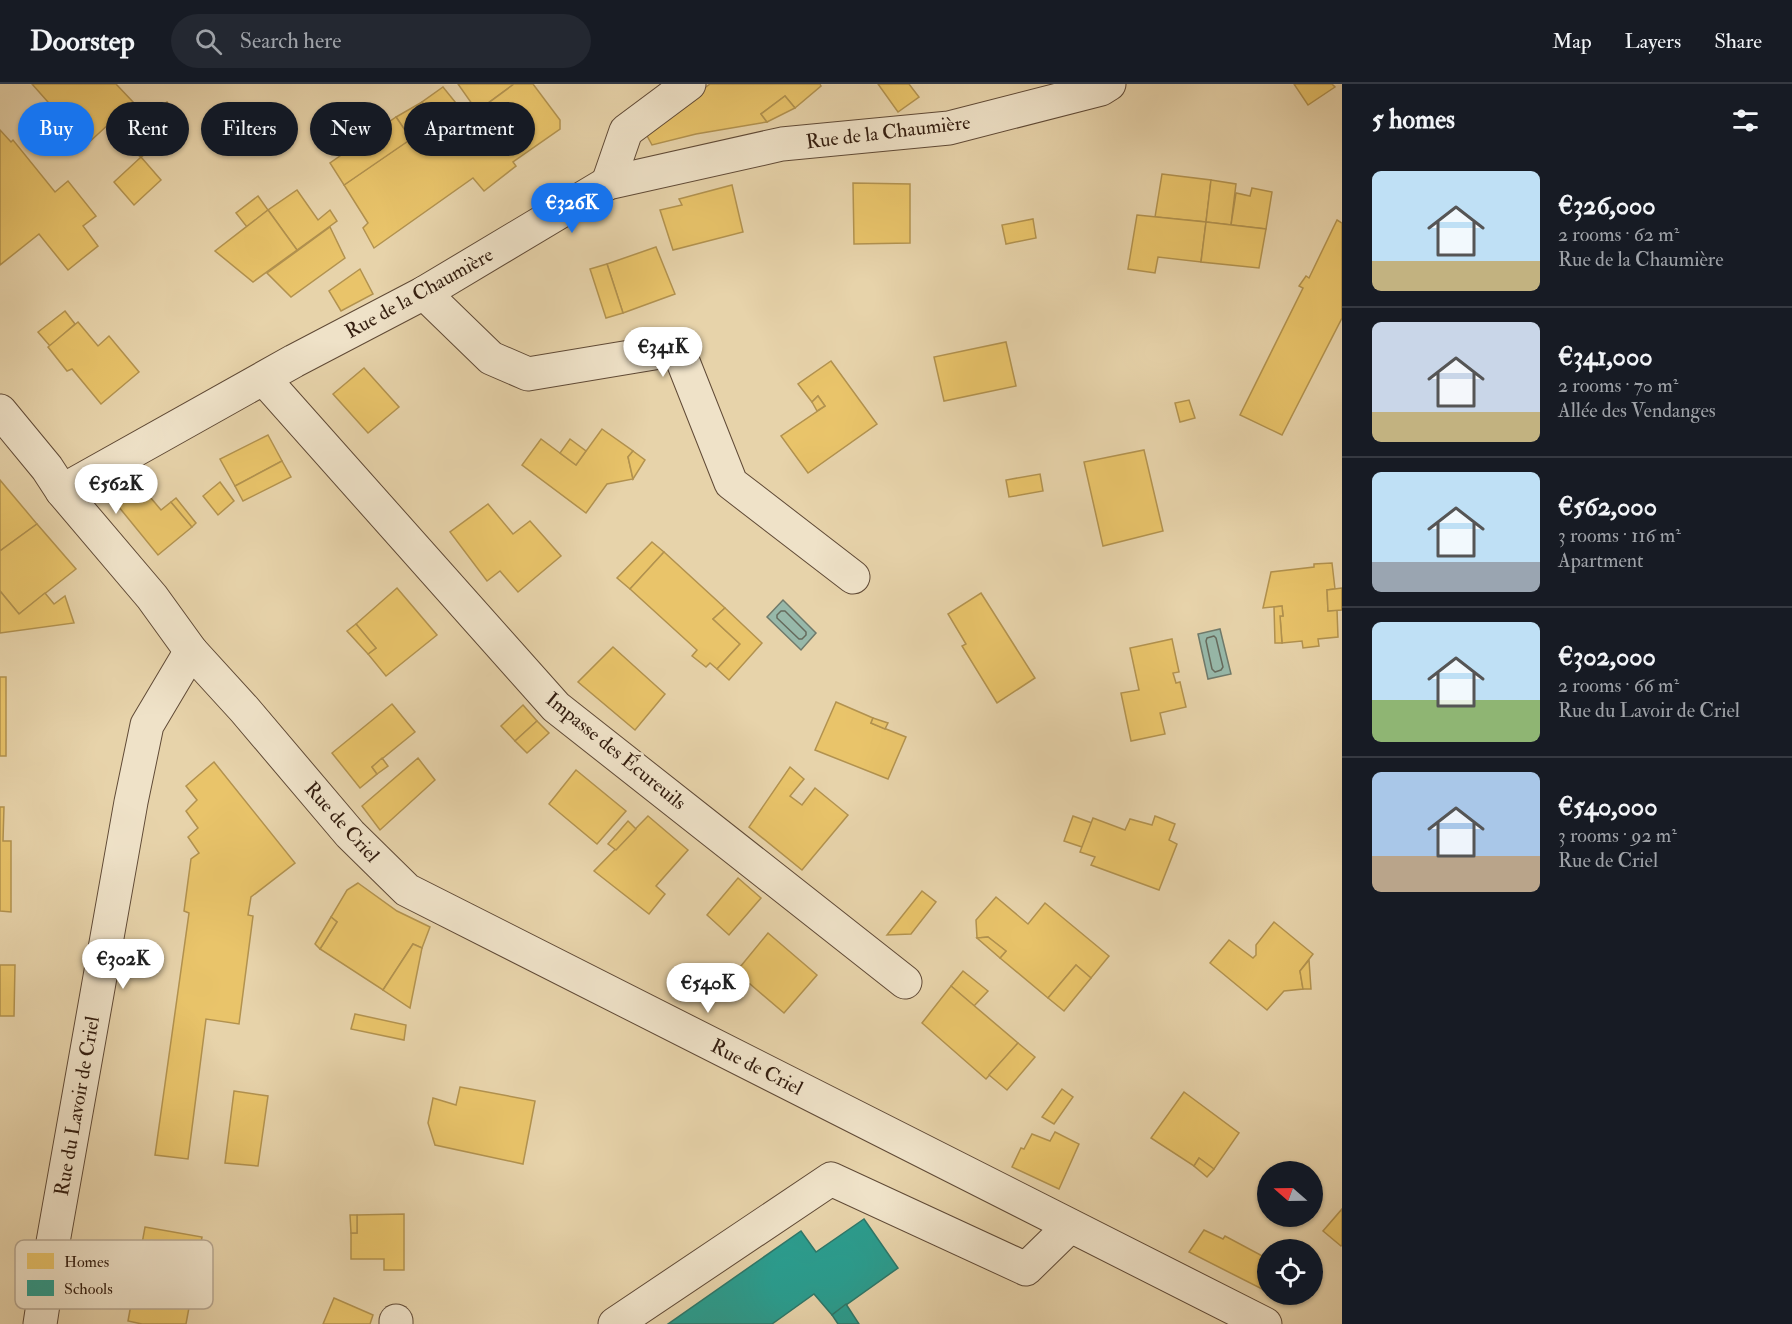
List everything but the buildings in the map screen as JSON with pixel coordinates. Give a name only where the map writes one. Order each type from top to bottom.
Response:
[{"type":"street","points":[[608,183],[626,131],[689,84]]},
{"type":"street","name":"Rue de la Chaumière","points":[[62,491],[294,361],[424,293],[608,183],[782,144],[949,128],[1094,91],[1109,84]]},
{"type":"street","points":[[424,293],[491,358],[528,374],[678,349],[731,483],[853,577]]},
{"type":"street","name":"Impasse des Écureuils","points":[[264,379],[556,707],[905,982]]},
{"type":"street","name":"Rue de Criel","points":[[0,411],[47,468],[62,491],[152,597],[191,651],[350,834],[406,890],[1265,1324]]},
{"type":"street","name":"Rue du Lavoir de Criel","points":[[53,1240],[116,884],[147,725],[191,651]]},
{"type":"street","points":[[615,1324],[831,1179],[1026,1269],[1070,1226]]},
{"type":"street","name":"Rue du Lavoir de Criel","points":[[40,1324],[42,1309]]},
{"type":"water","points":[[783,600],[816,633],[801,650],[767,617]]},
{"type":"water","points":[[1220,629],[1231,674],[1208,679],[1198,634]]}]
